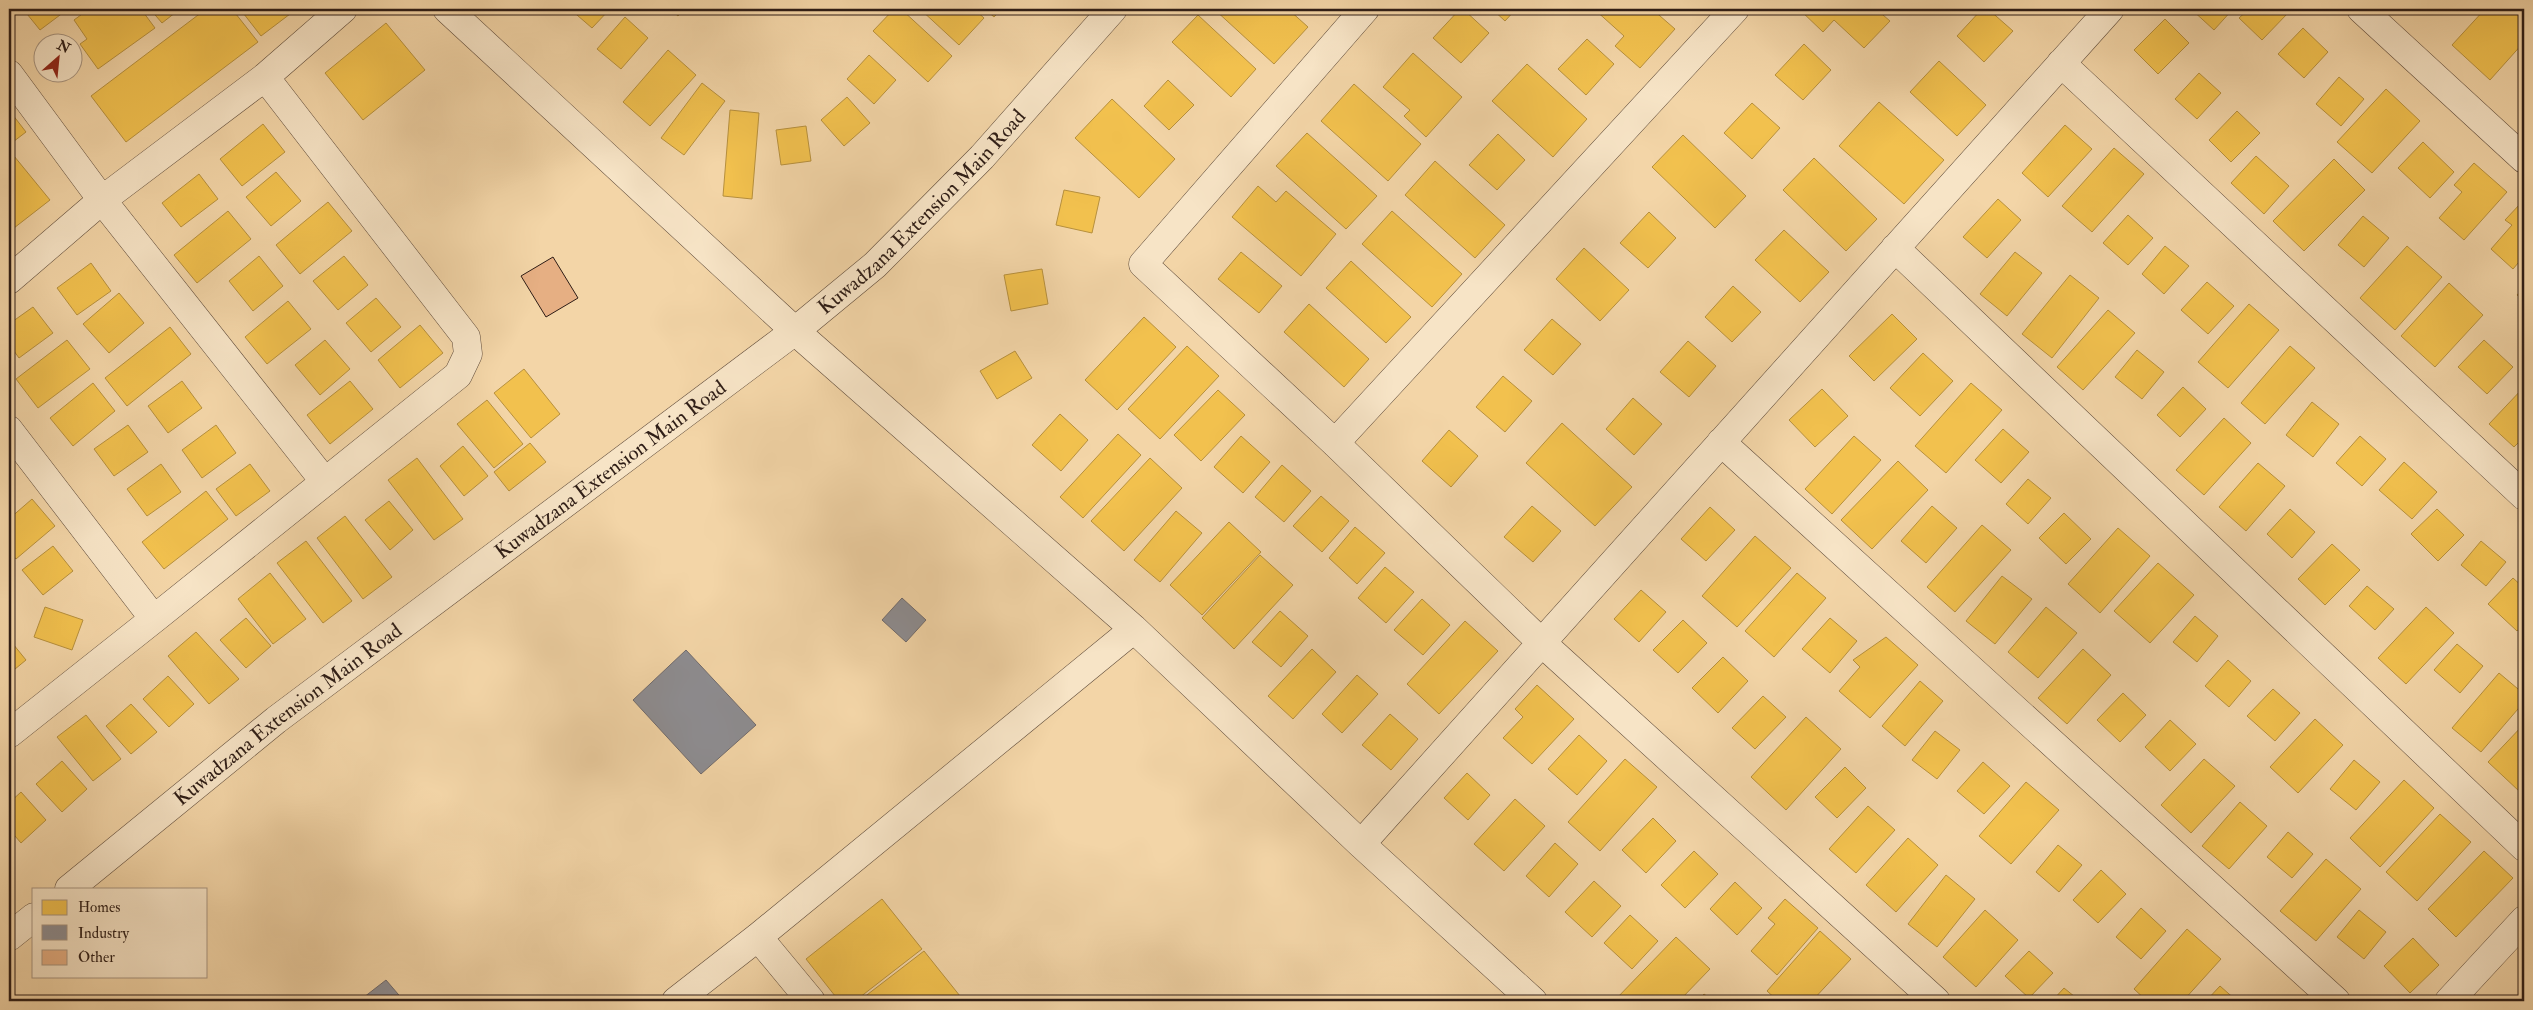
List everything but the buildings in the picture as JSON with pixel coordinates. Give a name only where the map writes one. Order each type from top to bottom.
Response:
[{"type":"street","points":[[9,280],[102,200],[265,77],[343,9]]},
{"type":"street","points":[[447,9],[795,331],[1134,629],[1361,844],[1533,1001]]},
{"type":"street","name":"Kuwadzana Extension Main Road","points":[[70,888],[276,720],[795,331],[875,265],[975,164],[1112,9]]},
{"type":"street","points":[[1365,9],[1143,264],[1335,443],[1542,643],[1936,1001]]},
{"type":"street","points":[[1335,443],[1735,9]]},
{"type":"street","points":[[1361,844],[2110,9]]},
{"type":"street","points":[[2361,9],[2524,159]]},
{"type":"street","points":[[2061,63],[2524,496]]},
{"type":"street","points":[[9,74],[102,200],[325,482]]},
{"type":"street","points":[[9,734],[458,375],[468,354],[466,337],[265,77]]},
{"type":"street","points":[[1895,248],[2524,847]]},
{"type":"street","points":[[9,430],[154,619]]},
{"type":"street","points":[[1721,442],[2336,1001]]},
{"type":"street","points":[[676,1001],[758,937],[1134,629]]},
{"type":"street","points":[[10,934],[32,918]]},
{"type":"street","points":[[2448,1001],[2524,920]]},
{"type":"street","points":[[758,937],[811,1001]]}]
